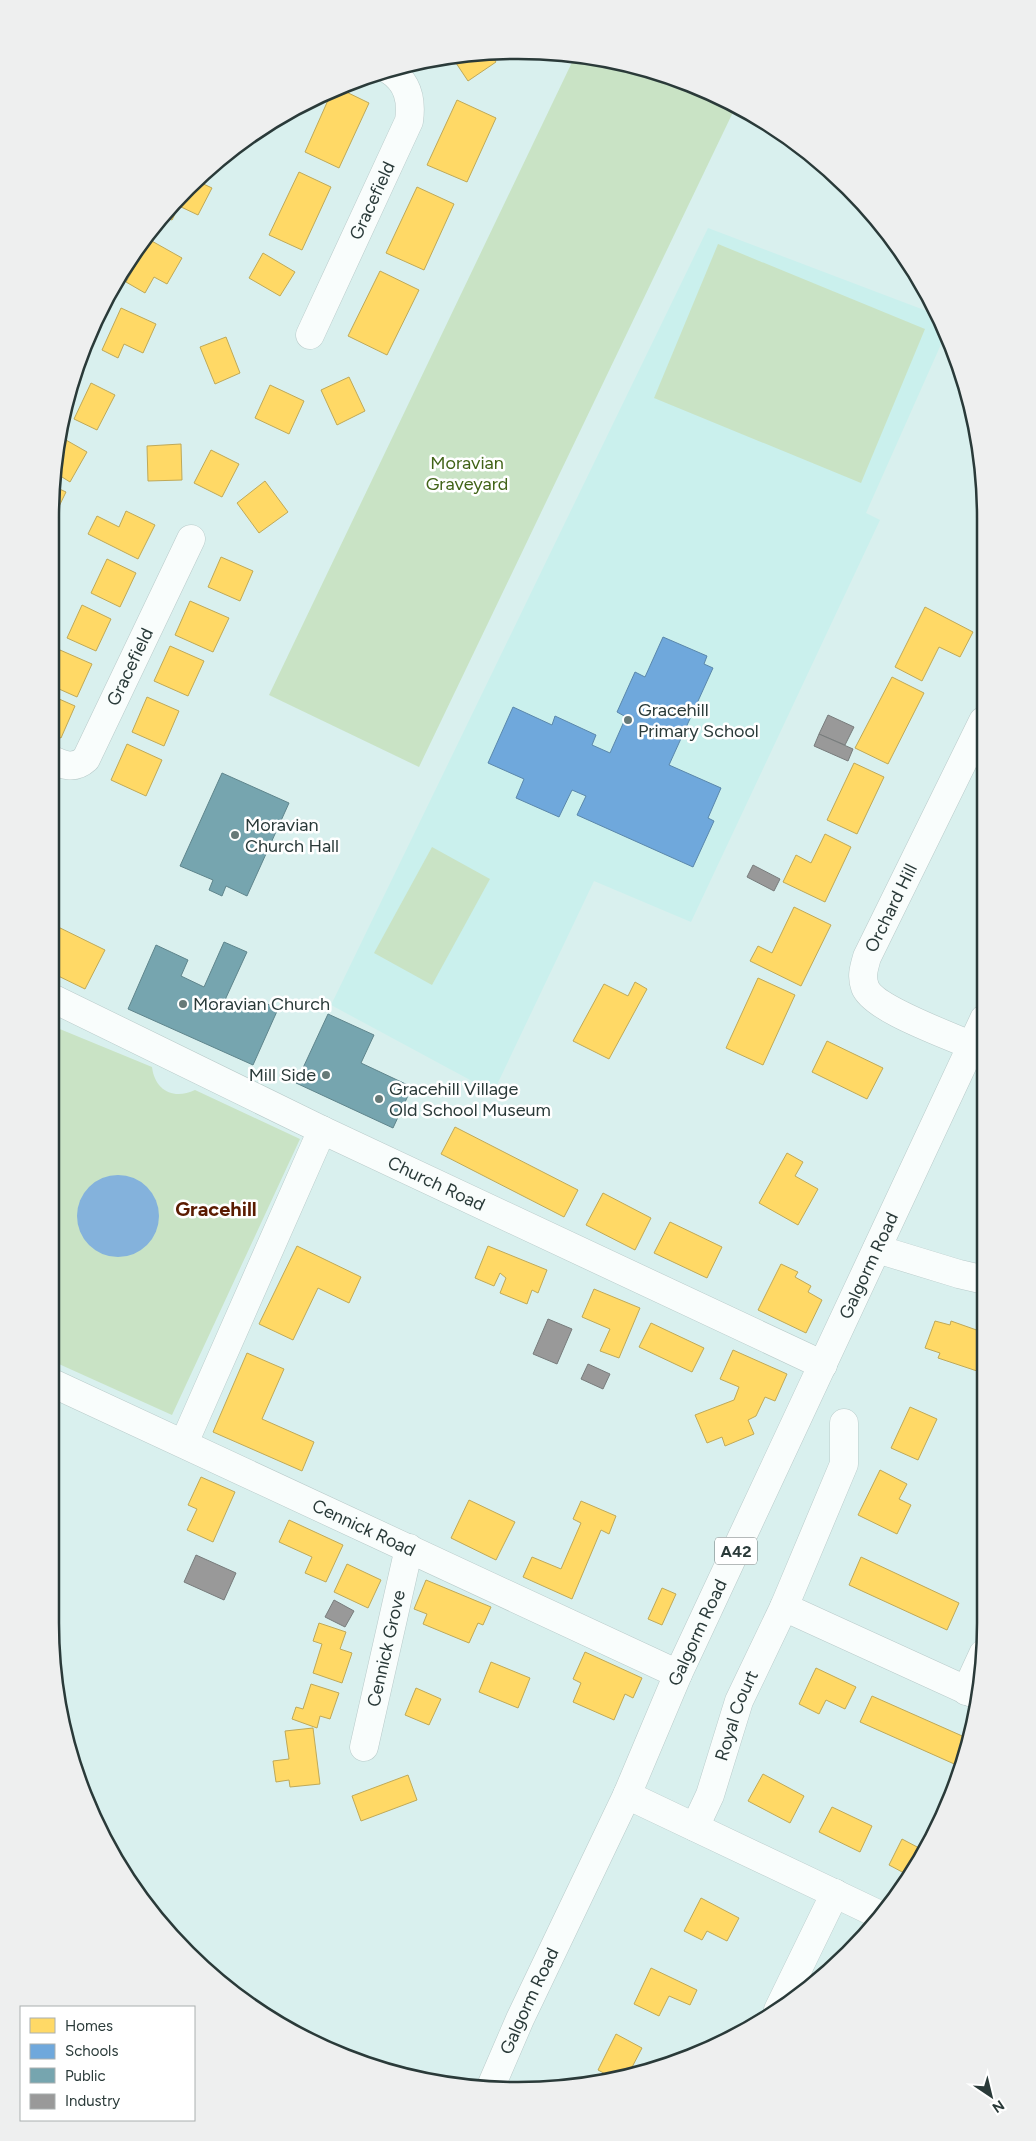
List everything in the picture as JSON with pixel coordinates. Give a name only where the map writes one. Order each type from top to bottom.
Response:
[{"type":"street","name":"Gracefield","points":[[310,335],[409,121],[411,100],[396,75]]},
{"type":"street","name":"Gracefield","points":[[59,762],[69,766],[86,759],[191,539]]},
{"type":"street","name":"Orchard Hill","points":[[972,1046],[889,1009],[875,1000],[865,988],[862,973],[867,957],[977,732]]},
{"type":"street","name":"Church Road","points":[[59,1001],[322,1130],[823,1365]]},
{"type":"street","name":"Galgorm Road","points":[[493,2081],[520,2019],[627,1795],[678,1674],[977,1035]]},
{"type":"street","points":[[184,1444],[322,1130]]},
{"type":"street","points":[[877,1249],[977,1278]]},
{"type":"street","name":"Cennick Road","points":[[59,1386],[678,1674]]},
{"type":"street","name":"Royal Court","points":[[695,1827],[710,1795],[739,1701],[784,1607],[844,1464],[844,1423]]},
{"type":"street","name":"Cennick Grove","points":[[364,1747],[409,1548]]},
{"type":"street","points":[[784,1607],[971,1693]]},
{"type":"street","points":[[627,1795],[874,1912]]},
{"type":"street","points":[[784,1997],[835,1893]]},
{"type":"shaded area","name":"Gracehill Primary School","points":[[708,228],[928,312],[942,342],[866,513],[880,520],[691,922],[594,881],[494,1091],[331,1005]]},
{"type":"green space","name":"Moravian Graveyard","points":[[572,62],[637,74],[694,94],[733,112],[419,767],[269,695]]},
{"type":"green space","points":[[718,244],[925,329],[861,483],[654,398]]},
{"type":"green space","points":[[432,847],[490,879],[432,985],[374,953]]},
{"type":"green space","points":[[59,1029],[152,1067],[157,1082],[167,1091],[180,1094],[195,1090],[300,1139],[172,1415],[59,1364]]},
{"type":"water","points":[[118,1175],[134,1178],[147,1187],[156,1200],[159,1216],[156,1232],[147,1245],[134,1254],[118,1257],[102,1254],[89,1245],[80,1232],[77,1216],[80,1200],[89,1187],[102,1178]]},
{"type":"building: Homes","points":[[495,60],[496,62],[468,81],[456,63]]},
{"type":"building: Homes","points":[[347,92],[369,103],[339,168],[305,152],[328,100]]},
{"type":"building: Homes","points":[[457,100],[496,118],[467,182],[427,165]]},
{"type":"building: Homes","points":[[299,172],[331,187],[302,250],[269,235]]},
{"type":"building: Homes","points":[[203,184],[212,188],[198,215],[181,207]]},
{"type":"building: Homes","points":[[417,187],[454,204],[424,270],[386,253]]},
{"type":"building: Homes","points":[[152,241],[182,258],[167,284],[154,277],[145,293],[126,282]]},
{"type":"building: Homes","points":[[263,253],[295,272],[280,296],[249,278]]},
{"type":"building: Homes","points":[[380,271],[419,290],[387,355],[348,336]]},
{"type":"building: Homes","points":[[121,308],[156,324],[143,353],[124,344],[118,358],[102,350]]},
{"type":"building: Homes","points":[[226,337],[240,373],[215,384],[200,347]]},
{"type":"building: Homes","points":[[349,377],[365,411],[337,425],[321,390]]},
{"type":"building: Homes","points":[[91,383],[115,395],[97,430],[74,419]]},
{"type":"building: Homes","points":[[270,385],[304,401],[289,434],[255,418]]},
{"type":"building: Homes","points":[[66,440],[87,452],[70,482],[61,476]]},
{"type":"building: Homes","points":[[181,444],[182,480],[148,481],[147,446]]},
{"type":"building: Homes","points":[[211,450],[239,464],[222,497],[194,483]]},
{"type":"building: Homes","points":[[265,481],[288,512],[259,533],[237,503]]},
{"type":"building: Homes","points":[[60,489],[66,492],[59,506]]},
{"type":"building: Homes","points":[[126,511],[155,525],[138,559],[88,534],[97,516],[119,527]]},
{"type":"building: Homes","points":[[221,557],[253,571],[240,601],[208,587]]},
{"type":"building: Homes","points":[[107,559],[136,573],[120,607],[91,593]]},
{"type":"building: Homes","points":[[190,601],[229,618],[213,652],[175,635]]},
{"type":"building: Homes","points":[[82,605],[111,619],[96,651],[67,638]]},
{"type":"building: Homes","points":[[925,607],[973,632],[960,657],[939,647],[922,681],[895,667]]},
{"type":"building: Homes","points":[[170,646],[204,661],[188,696],[154,681]]},
{"type":"building: Homes","points":[[60,650],[92,664],[77,697],[59,689]]},
{"type":"building: Homes","points":[[892,677],[924,693],[888,764],[855,748]]},
{"type":"building: Homes","points":[[147,697],[179,711],[164,746],[132,732]]},
{"type":"building: Homes","points":[[59,699],[75,706],[61,738],[59,737]]},
{"type":"building: Homes","points":[[127,744],[162,760],[146,796],[111,780]]},
{"type":"building: Homes","points":[[854,763],[884,777],[857,834],[827,820]]},
{"type":"building: Homes","points":[[825,834],[851,847],[825,902],[783,882],[796,855],[811,863]]},
{"type":"building: Homes","points":[[794,907],[831,925],[801,986],[750,961],[758,946],[772,953]]},
{"type":"building: Homes","points":[[59,927],[105,950],[85,989],[59,976]]},
{"type":"building: Homes","points":[[758,978],[795,995],[763,1065],[726,1048]]},
{"type":"building: Homes","points":[[635,982],[647,989],[609,1059],[573,1041],[604,984],[628,996]]},
{"type":"building: Homes","points":[[827,1041],[883,1068],[867,1099],[812,1072]]},
{"type":"building: Homes","points":[[455,1127],[578,1190],[564,1217],[441,1154]]},
{"type":"building: Homes","points":[[787,1153],[803,1162],[795,1176],[818,1189],[798,1225],[759,1203]]},
{"type":"building: Homes","points":[[603,1193],[651,1218],[635,1250],[586,1225]]},
{"type":"building: Homes","points":[[670,1222],[722,1247],[707,1278],[654,1253]]},
{"type":"building: Homes","points":[[297,1246],[361,1277],[349,1303],[318,1288],[293,1340],[259,1324]]},
{"type":"building: Homes","points":[[488,1246],[547,1270],[538,1293],[532,1290],[527,1304],[500,1293],[506,1278],[500,1273],[494,1286],[475,1278]]},
{"type":"building: Homes","points":[[781,1264],[798,1272],[795,1277],[811,1286],[808,1292],[822,1300],[806,1333],[758,1310]]},
{"type":"building: Homes","points":[[594,1289],[640,1308],[619,1358],[600,1351],[610,1329],[582,1317]]},
{"type":"building: Homes","points":[[935,1321],[950,1325],[951,1321],[977,1330],[977,1371],[938,1358],[940,1353],[925,1348]]},
{"type":"building: Homes","points":[[651,1323],[704,1348],[692,1372],[639,1347]]},
{"type":"building: Homes","points":[[733,1350],[787,1374],[775,1401],[765,1397],[756,1416],[748,1420],[754,1434],[725,1446],[722,1437],[707,1443],[695,1415],[734,1400],[739,1387],[720,1379]]},
{"type":"building: Homes","points":[[247,1353],[284,1369],[262,1419],[314,1442],[302,1471],[213,1432]]},
{"type":"building: Homes","points":[[910,1407],[937,1419],[918,1460],[891,1448]]},
{"type":"building: Homes","points":[[880,1470],[907,1484],[899,1499],[911,1505],[897,1534],[858,1515]]},
{"type":"building: Homes","points":[[201,1477],[235,1492],[213,1542],[187,1530],[197,1509],[188,1505]]},
{"type":"building: Homes","points":[[469,1500],[515,1522],[496,1560],[451,1538]]},
{"type":"building: Homes","points":[[581,1501],[616,1516],[609,1534],[601,1530],[572,1599],[523,1577],[532,1557],[561,1569],[581,1523],[573,1519]]},
{"type":"building: Homes","points":[[289,1520],[343,1545],[326,1582],[305,1573],[312,1557],[279,1542]]},
{"type":"building: Homes","points":[[861,1557],[959,1603],[947,1630],[849,1585]]},
{"type":"building: Homes","points":[[347,1564],[381,1580],[368,1608],[334,1592]]},
{"type":"building: Homes","points":[[426,1580],[491,1607],[483,1625],[478,1623],[469,1643],[423,1624],[427,1614],[414,1609]]},
{"type":"building: Homes","points":[[662,1588],[676,1594],[662,1625],[648,1619]]},
{"type":"building: Homes","points":[[319,1623],[346,1632],[340,1649],[352,1653],[342,1683],[313,1673],[322,1644],[313,1641]]},
{"type":"building: Homes","points":[[585,1652],[642,1678],[633,1698],[625,1694],[614,1720],[573,1702],[581,1683],[573,1679]]},
{"type":"building: Homes","points":[[491,1662],[530,1678],[518,1708],[479,1692]]},
{"type":"building: Homes","points":[[816,1668],[856,1687],[845,1709],[826,1700],[819,1714],[799,1704]]},
{"type":"building: Homes","points":[[311,1684],[339,1693],[330,1719],[320,1716],[317,1728],[292,1719],[296,1707],[303,1709]]},
{"type":"building: Homes","points":[[416,1688],[441,1699],[429,1725],[405,1715]]},
{"type":"building: Homes","points":[[872,1696],[963,1736],[955,1764],[860,1722]]},
{"type":"building: Homes","points":[[313,1728],[320,1784],[290,1787],[289,1780],[276,1782],[273,1761],[289,1759],[285,1731]]},
{"type":"building: Homes","points":[[763,1774],[804,1796],[790,1823],[748,1801]]},
{"type":"building: Homes","points":[[408,1775],[417,1800],[361,1821],[352,1796]]},
{"type":"building: Homes","points":[[832,1807],[872,1826],[860,1852],[819,1832]]},
{"type":"building: Homes","points":[[902,1839],[919,1848],[903,1873],[889,1865]]},
{"type":"building: Homes","points":[[701,1898],[739,1918],[727,1941],[707,1931],[702,1940],[684,1931]]},
{"type":"building: Homes","points":[[651,1968],[697,1990],[690,2005],[669,1996],[659,2016],[634,2004]]},
{"type":"building: Homes","points":[[616,2034],[642,2048],[631,2068],[605,2074],[598,2070]]},
{"type":"building: Schools","points":[[663,637],[707,656],[704,664],[713,668],[669,765],[721,788],[708,818],[714,821],[693,867],[577,815],[586,796],[572,790],[559,817],[516,798],[524,779],[488,763],[513,707],[552,725],[555,716],[596,735],[592,745],[610,753],[626,717],[617,712],[635,672],[645,677]]},
{"type":"building: Public","name":"Moravian Church Hall","points":[[222,773],[289,803],[247,896],[226,886],[222,896],[209,890],[213,880],[180,866]]},
{"type":"building: Public","name":"Moravian Church","points":[[224,942],[247,952],[225,1000],[254,1012],[259,1000],[278,1009],[253,1065],[128,1009],[156,945],[188,960],[181,976],[204,987]]},
{"type":"building: Public","points":[[328,1014],[374,1035],[361,1063],[412,1087],[393,1128],[296,1083]]},
{"type":"building: Industry","points":[[828,715],[854,727],[845,745],[819,734]]},
{"type":"building: Industry","points":[[819,734],[853,749],[848,761],[814,746]]},
{"type":"building: Industry","points":[[753,865],[780,879],[774,891],[747,877]]},
{"type":"building: Industry","points":[[548,1319],[572,1329],[557,1364],[533,1354]]},
{"type":"building: Industry","points":[[588,1364],[610,1374],[603,1389],[581,1379]]},
{"type":"building: Industry","points":[[196,1555],[236,1573],[224,1600],[184,1582]]},
{"type":"building: Industry","points":[[334,1600],[354,1611],[345,1627],[325,1617]]},
{"type":"place","name":"Gracehill Primary School","points":[[628,720]]},
{"type":"place","name":"Moravian Church Hall","points":[[235,835]]},
{"type":"place","name":"Moravian Church","points":[[183,1004]]},
{"type":"place","name":"Mill Side","points":[[326,1075]]},
{"type":"place","name":"Gracehill Village Old School Museum","points":[[379,1099]]},
{"type":"district","name":"Gracehill","points":[[216,1209]]}]
